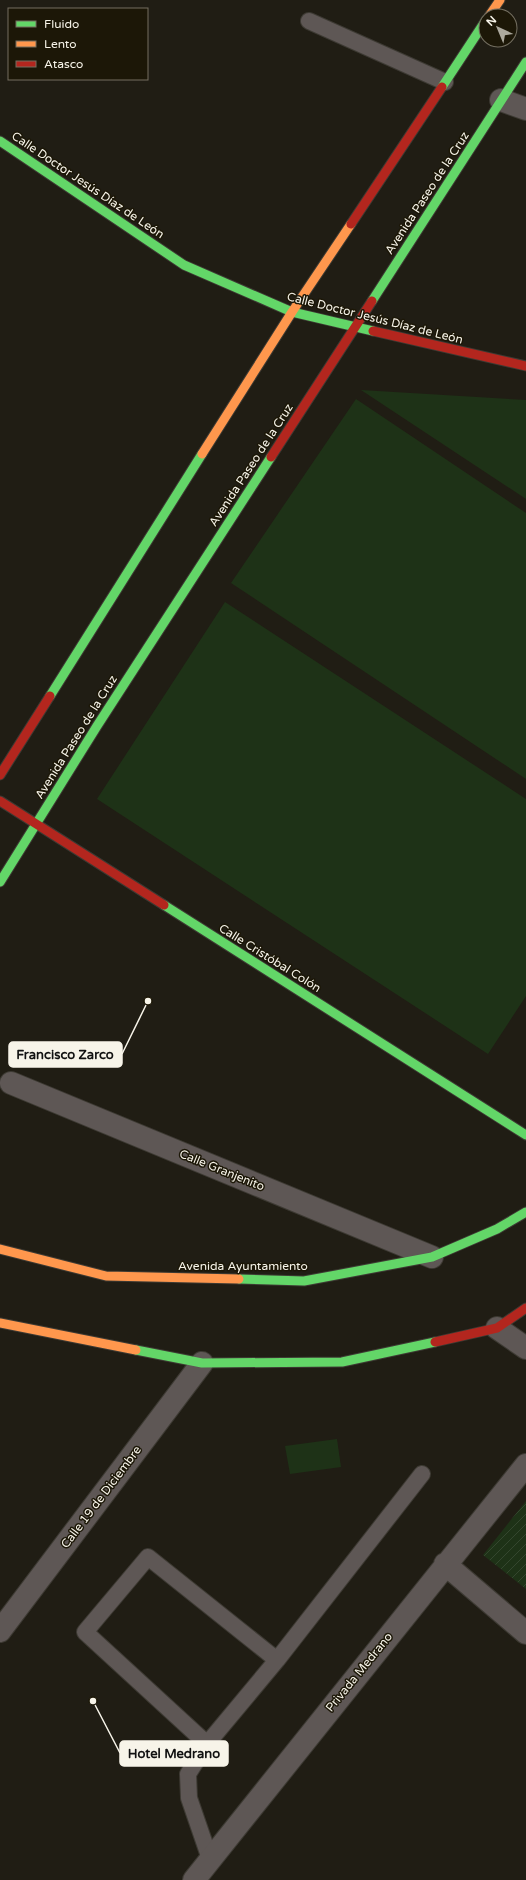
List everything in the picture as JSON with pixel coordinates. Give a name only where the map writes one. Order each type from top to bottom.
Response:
[{"type":"main road","points":[[0,775],[292,312],[478,32]]},
{"type":"main road","name":"Avenida Paseo de la Cruz","points":[[2,879],[97,726],[526,62]]},
{"type":"main road","name":"Calle Doctor Jesús Díaz de León","points":[[0,141],[184,265],[292,312],[526,366]]},
{"type":"main road","name":"Calle Cristóbal Colón","points":[[0,801],[526,1135]]},
{"type":"main road","name":"Avenida Ayuntamiento","points":[[0,1249],[106,1276],[304,1281],[432,1256],[497,1229],[526,1212]]},
{"type":"main road","points":[[0,1323],[202,1363],[342,1362],[497,1328],[526,1308]]},
{"type":"street","points":[[501,100],[526,109]]},
{"type":"street","name":"Calle Granjenito","points":[[11,1083],[432,1256]]},
{"type":"street","points":[[497,1328],[526,1348]]},
{"type":"street","name":"Calle 19 de Diciembre","points":[[0,1631],[202,1363]]},
{"type":"street","name":"Privada Medrano","points":[[194,1880],[445,1564],[526,1465]]},
{"type":"street","points":[[445,1564],[526,1633]]},
{"type":"lane","points":[[309,21],[445,82]]},
{"type":"lane","points":[[210,1860],[189,1798],[188,1774],[207,1744],[277,1660],[422,1474]]},
{"type":"lane","points":[[207,1744],[86,1632],[148,1557],[277,1660]]},
{"type":"green space","points":[[361,390],[526,400],[526,499]]},
{"type":"green space","points":[[356,399],[526,513],[526,779],[231,583]]},
{"type":"green space","points":[[225,602],[526,799],[526,996],[488,1054],[97,799]]},
{"type":"green space","points":[[337,1439],[341,1467],[290,1474],[285,1446]]},
{"type":"green space","points":[[526,1501],[526,1589],[483,1555]]},
{"type":"traffic: fast","points":[[442,87],[478,32]]},
{"type":"traffic: fast","points":[[372,301],[526,62]]},
{"type":"traffic: fast","points":[[0,141],[184,265],[292,312],[373,331]]},
{"type":"traffic: fast","points":[[50,696],[202,454]]},
{"type":"traffic: fast","points":[[0,882],[97,726],[271,457]]},
{"type":"traffic: fast","points":[[164,905],[526,1135]]},
{"type":"traffic: fast","points":[[239,1279],[304,1281],[432,1257],[497,1229],[526,1212]]},
{"type":"traffic: fast","points":[[136,1350],[202,1363],[342,1362],[435,1342]]},
{"type":"traffic: slow","points":[[494,8],[500,0]]},
{"type":"traffic: slow","points":[[202,454],[292,312],[351,224]]},
{"type":"traffic: slow","points":[[0,1249],[106,1276],[239,1279]]},
{"type":"traffic: slow","points":[[0,1323],[136,1350]]},
{"type":"traffic: jam","points":[[351,224],[442,87]]},
{"type":"traffic: jam","points":[[271,457],[372,301]]},
{"type":"traffic: jam","points":[[373,331],[526,366]]},
{"type":"traffic: jam","points":[[0,775],[50,696]]},
{"type":"traffic: jam","points":[[0,801],[164,905]]},
{"type":"traffic: jam","points":[[435,1342],[497,1328],[526,1308]]},
{"type":"place","name":"Francisco Zarco","points":[[148,1001]]},
{"type":"place","name":"Hotel Medrano","points":[[93,1701]]}]
